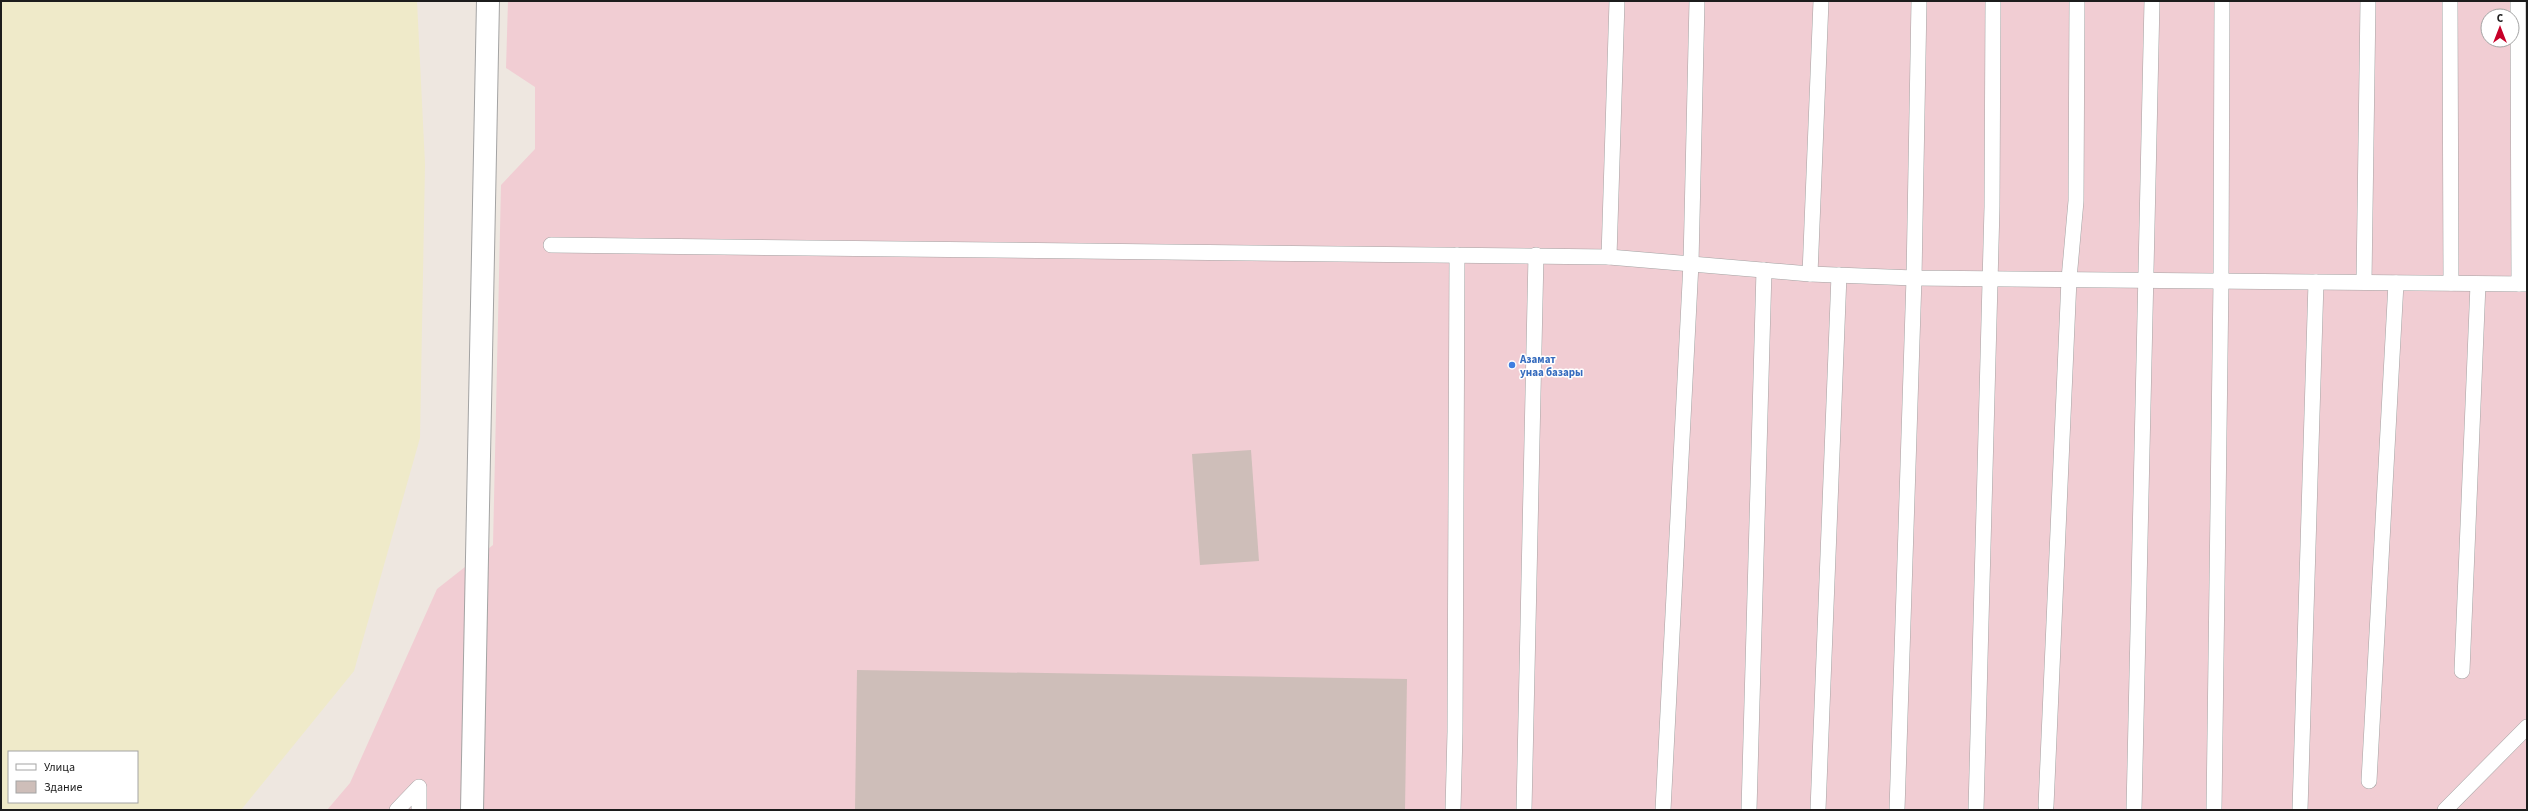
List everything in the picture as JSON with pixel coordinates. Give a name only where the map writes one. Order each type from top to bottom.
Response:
[{"type":"street","points":[[472,810],[488,1]]},
{"type":"lane","points":[[1609,257],[1617,1]]},
{"type":"lane","points":[[1663,810],[1690,263],[1697,1]]},
{"type":"lane","points":[[1810,274],[1821,1]]},
{"type":"lane","points":[[1897,810],[1914,278],[1919,1]]},
{"type":"lane","points":[[1976,810],[1988,278],[1992,207],[1993,1]]},
{"type":"lane","points":[[2046,806],[2069,280],[2076,201],[2077,1]]},
{"type":"lane","points":[[2134,810],[2147,280],[2152,1]]},
{"type":"lane","points":[[2214,810],[2221,281],[2222,1]]},
{"type":"lane","points":[[2364,282],[2368,1]]},
{"type":"lane","points":[[2450,1],[2451,283]]},
{"type":"lane","points":[[551,245],[1536,255],[1609,257],[1810,274],[1914,278],[2523,284],[2518,1]]},
{"type":"lane","points":[[1452,810],[1456,732],[1457,255]]},
{"type":"lane","points":[[1524,810],[1536,255]]},
{"type":"lane","points":[[1749,810],[1764,270]]},
{"type":"lane","points":[[1818,810],[1839,275]]},
{"type":"lane","points":[[2300,810],[2316,282]]},
{"type":"lane","points":[[2369,781],[2396,283]]},
{"type":"lane","points":[[2462,671],[2478,284]]},
{"type":"lane","points":[[2445,810],[2527,727]]},
{"type":"lane","points":[[397,810],[419,787],[419,810]]},
{"type":"shaded area","points":[[1,1],[417,1],[425,164],[420,438],[354,671],[241,810],[1,810]]},
{"type":"shaded area","name":"Азамат унаа базары","points":[[508,1],[2527,1],[2527,810],[327,810],[350,783],[437,589],[493,545],[501,185],[535,149],[535,87],[506,68]]},
{"type":"building","points":[[1251,450],[1259,561],[1200,565],[1192,454]]},
{"type":"building","points":[[857,670],[1407,679],[1405,810],[855,810]]},
{"type":"place","name":"Азамат унаа базары","points":[[1512,365]]}]
